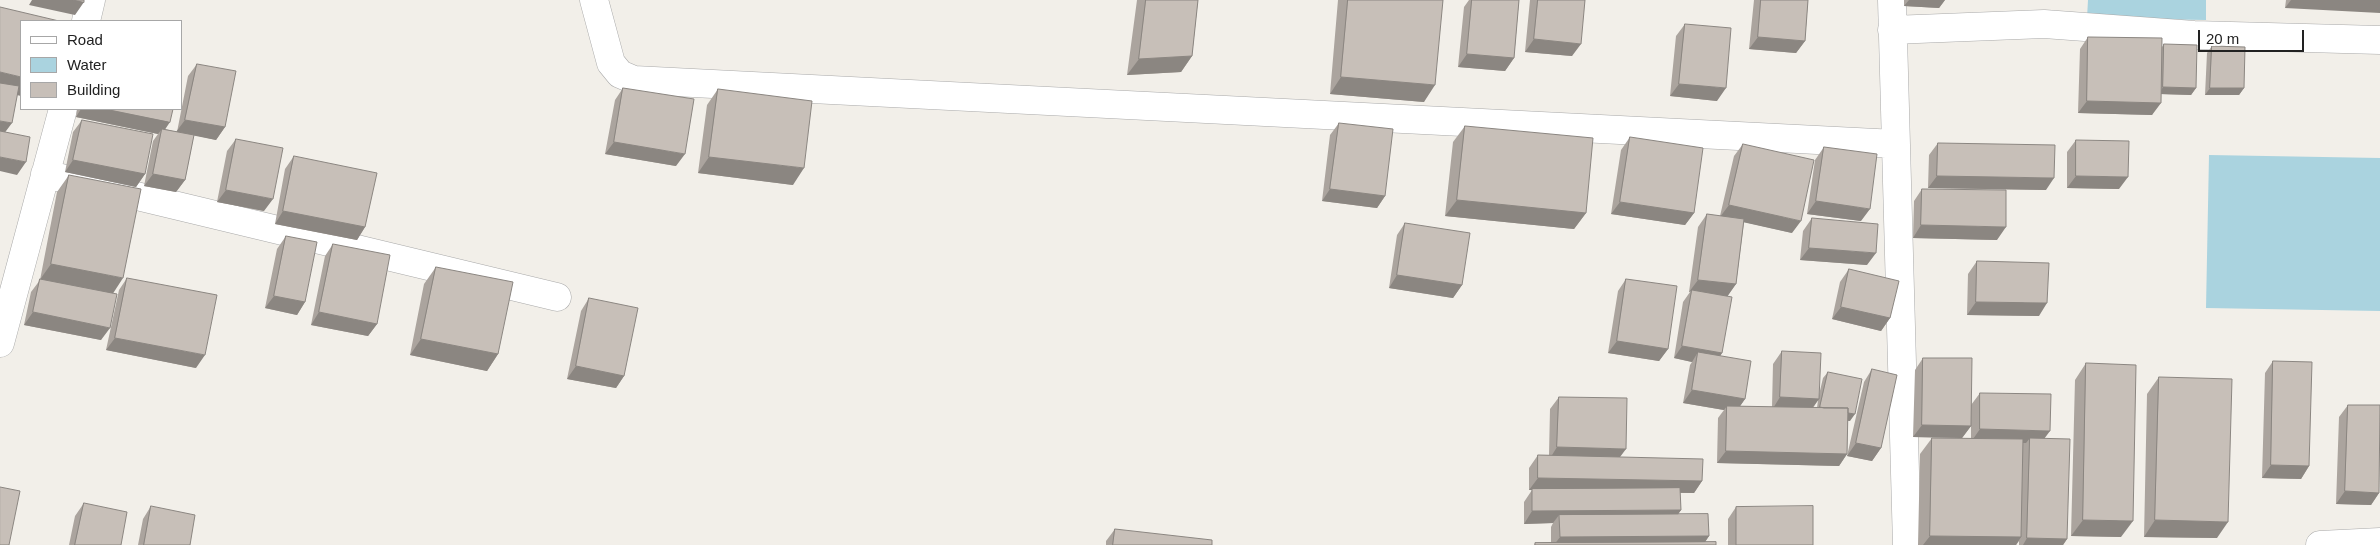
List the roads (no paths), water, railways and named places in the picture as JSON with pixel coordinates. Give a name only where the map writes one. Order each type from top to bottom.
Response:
[{"type":"street","points":[[86,20],[92,0]]},
{"type":"street","points":[[594,0],[611,64],[620,74],[634,80],[1896,144]]},
{"type":"street","points":[[1892,0],[1907,545]]},
{"type":"street","points":[[1892,30],[2044,24],[2194,36],[2380,40]]},
{"type":"street","points":[[0,343],[62,110]]},
{"type":"street","points":[[45,174],[557,297]]},
{"type":"street","points":[[2320,545],[2380,542]]},
{"type":"water","points":[[2088,0],[2206,0],[2206,20],[2087,18]]},
{"type":"water","points":[[2209,155],[2380,158],[2380,311],[2206,308]]}]
